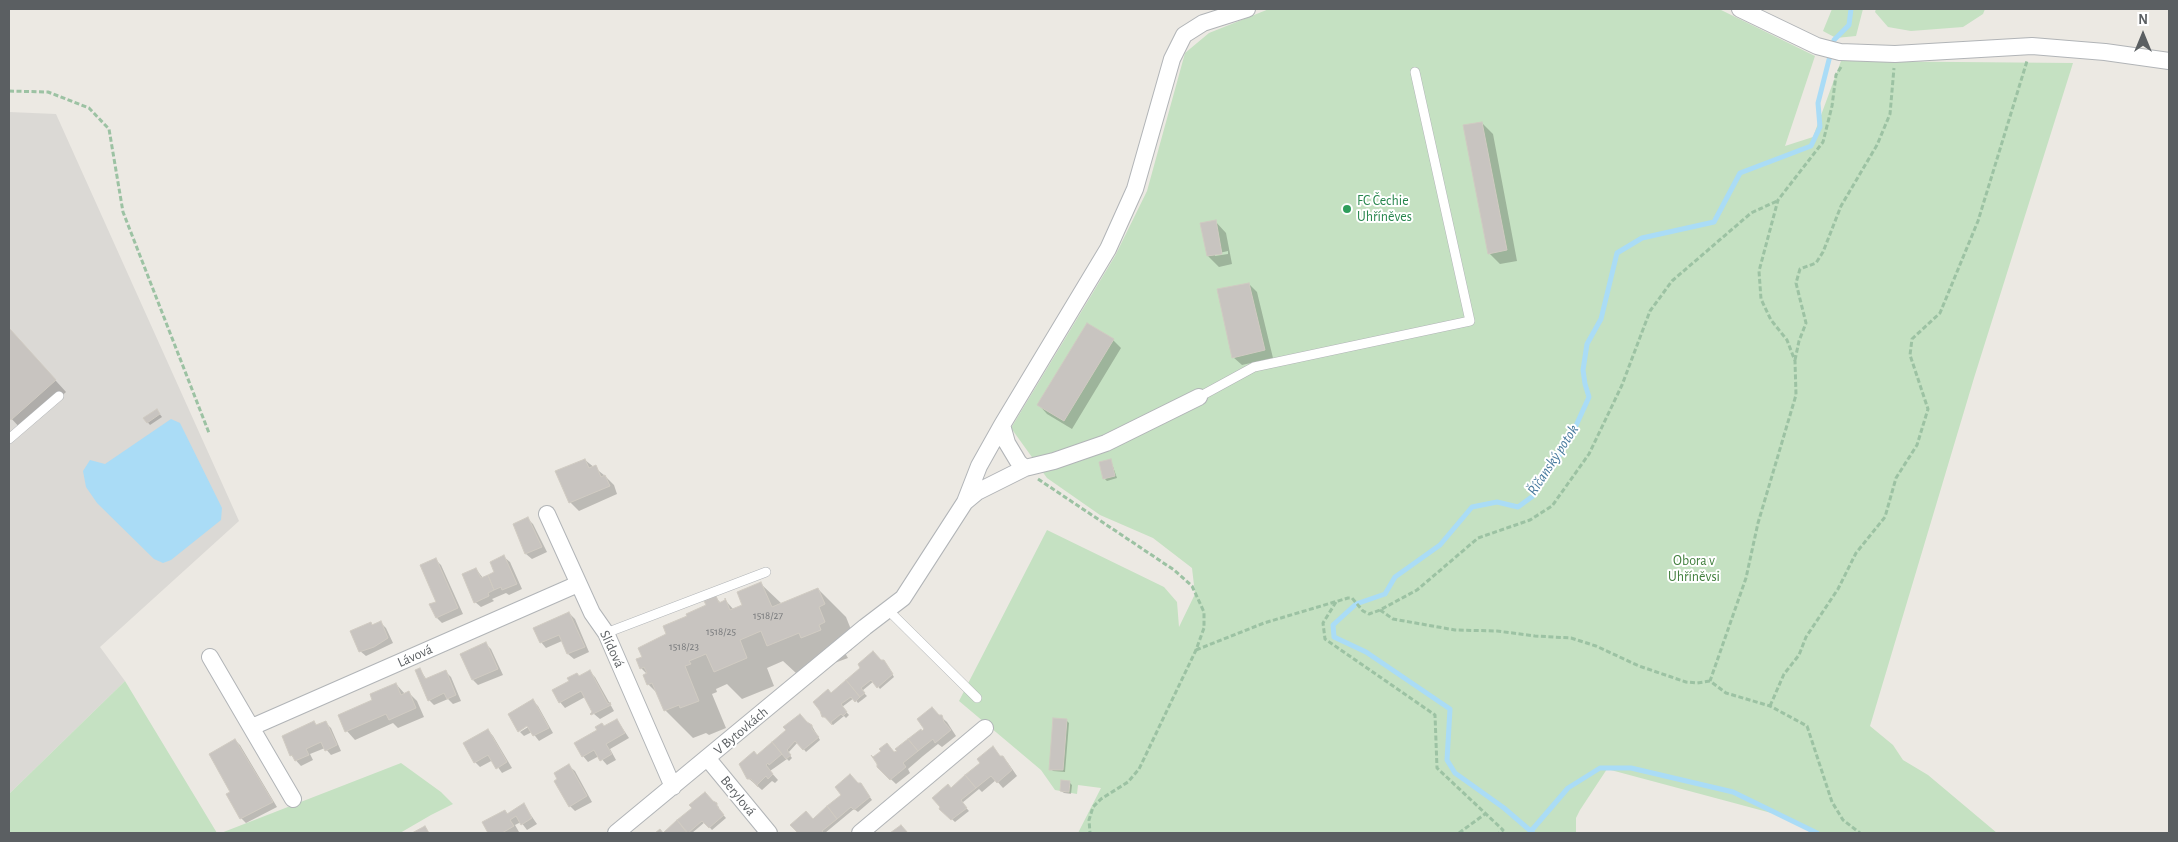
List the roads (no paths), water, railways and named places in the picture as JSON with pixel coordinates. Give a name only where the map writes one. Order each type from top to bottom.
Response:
[{"type":"street","points":[[965,502],[979,466],[1002,425],[1108,249],[1135,189],[1172,59],[1184,35],[1203,23],[1247,9]]},
{"type":"street","points":[[1740,9],[1817,46],[1840,52],[1895,54],[2032,46],[2169,60]]},
{"type":"street","points":[[965,502],[977,492],[1024,468],[1054,461],[1106,443],[1199,397]]},
{"type":"street","points":[[1002,425],[1007,443],[1024,468]]},
{"type":"street","name":"V Bytovkách","points":[[616,833],[708,759],[865,627],[904,598],[965,502]]},
{"type":"street","name":"Slídová","points":[[547,514],[592,613],[606,633],[673,787]]},
{"type":"street","name":"Lávová","points":[[252,727],[578,584]]},
{"type":"street","points":[[210,657],[293,799]]},
{"type":"street","points":[[860,833],[985,728]]},
{"type":"street","name":"Berylová","points":[[708,759],[769,833]]},
{"type":"lane","points":[[1199,397],[1254,368],[1470,321],[1415,72]]},
{"type":"lane","points":[[9,439],[59,396]]},
{"type":"lane","points":[[606,633],[766,572]]},
{"type":"lane","points":[[888,610],[977,698]]},
{"type":"water","points":[[171,419],[180,423],[222,508],[221,520],[171,560],[163,563],[154,559],[97,503],[86,487],[83,471],[90,460],[105,464]]},
{"type":"waterway","name":"Říčanský potok","points":[[1533,833],[1504,808],[1455,773],[1447,760],[1450,709],[1366,652],[1334,637],[1333,625],[1356,604],[1385,594],[1395,577],[1440,545],[1472,507],[1497,502],[1518,507],[1533,496],[1569,441],[1589,397],[1583,370],[1587,344],[1601,319],[1617,253],[1642,238],[1714,222],[1740,173],[1811,146],[1820,127],[1818,103],[1834,40],[1849,25],[1851,9]]},
{"type":"waterway","points":[[1531,831],[1568,788],[1600,768],[1631,768],[1733,792],[1817,833]]},
{"type":"place","name":"FC Čechie Uhříněves","points":[[1347,209]]},
{"type":"park label","name":"Obora v Uhříněvsi","points":[[1694,570]]}]
